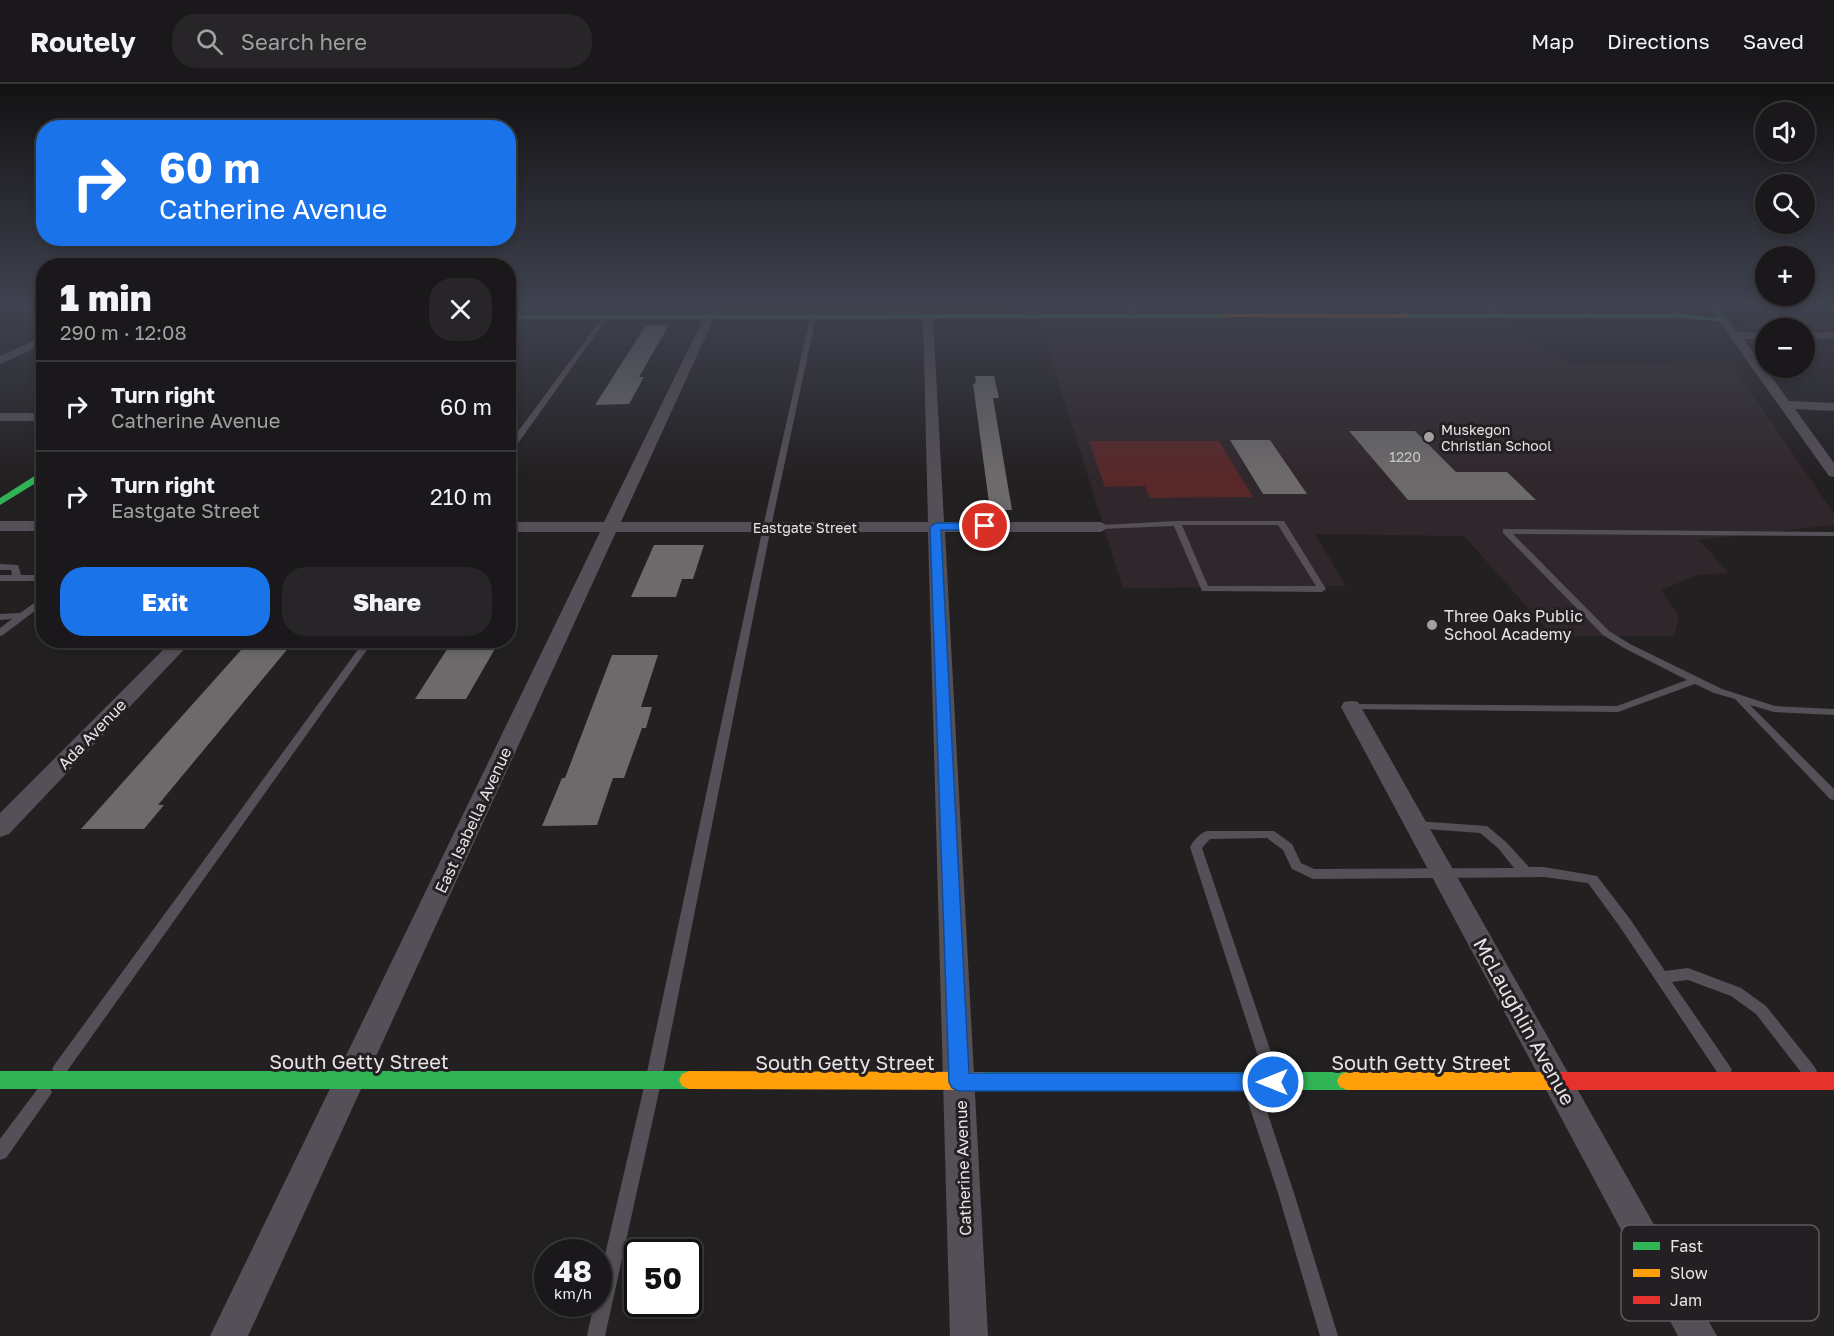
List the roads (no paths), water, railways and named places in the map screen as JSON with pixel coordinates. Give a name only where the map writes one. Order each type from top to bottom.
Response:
[{"type":"street","name":"East Isabella Avenue","points":[[230,1336],[689,361]]},
{"type":"street","name":"Catherine Avenue","points":[[930,361],[969,1336]]},
{"type":"street","points":[[1752,361],[1834,473]]},
{"type":"street","points":[[1784,405],[1834,407]]},
{"type":"street","points":[[0,417],[36,417]]},
{"type":"street","points":[[0,502],[36,478]]},
{"type":"street","points":[[0,526],[36,526]]},
{"type":"street","name":"Eastgate Street","points":[[516,526],[1101,526]]},
{"type":"street","name":"Ada Avenue","points":[[0,828],[176,648]]},
{"type":"street","name":"McLaughlin Avenue","points":[[1351,707],[1637,1225]]},
{"type":"street","name":"South Getty Street","points":[[0,1080],[1834,1081]]},
{"type":"street","name":"McLaughlin Avenue","points":[[1690,1321],[1698,1336]]},
{"type":"lane","points":[[516,440],[573,361]]},
{"type":"lane","points":[[596,1336],[653,1081],[803,361]]},
{"type":"lane","points":[[1101,526],[1177,523],[1281,523],[1322,589],[1205,589],[1177,523]]},
{"type":"lane","points":[[1834,534],[1506,531],[1606,633],[1627,646],[1696,680],[1774,709],[1834,712]]},
{"type":"lane","points":[[0,567],[15,567],[17,578]]},
{"type":"lane","points":[[0,578],[36,578]]},
{"type":"lane","points":[[0,633],[36,605]]},
{"type":"lane","points":[[0,617],[21,616]]},
{"type":"lane","points":[[0,1152],[364,648]]},
{"type":"lane","points":[[1351,707],[1618,709],[1696,680]]},
{"type":"lane","points":[[1738,697],[1834,796]]},
{"type":"lane","points":[[1416,825],[1483,829],[1502,845],[1526,873]]},
{"type":"lane","points":[[1273,1082],[1196,848],[1207,835],[1270,834],[1288,847],[1296,866],[1313,874],[1544,872],[1592,879],[1732,1081]]},
{"type":"lane","points":[[1661,977],[1688,975],[1736,992],[1761,1010],[1817,1081]]},
{"type":"lane","points":[[1249,1082],[1287,1193],[1329,1336]]},
{"type":"place","name":"Muskegon Christian School","points":[[1429,437]]},
{"type":"place","name":"Three Oaks Public School Academy","points":[[1432,625]]}]
